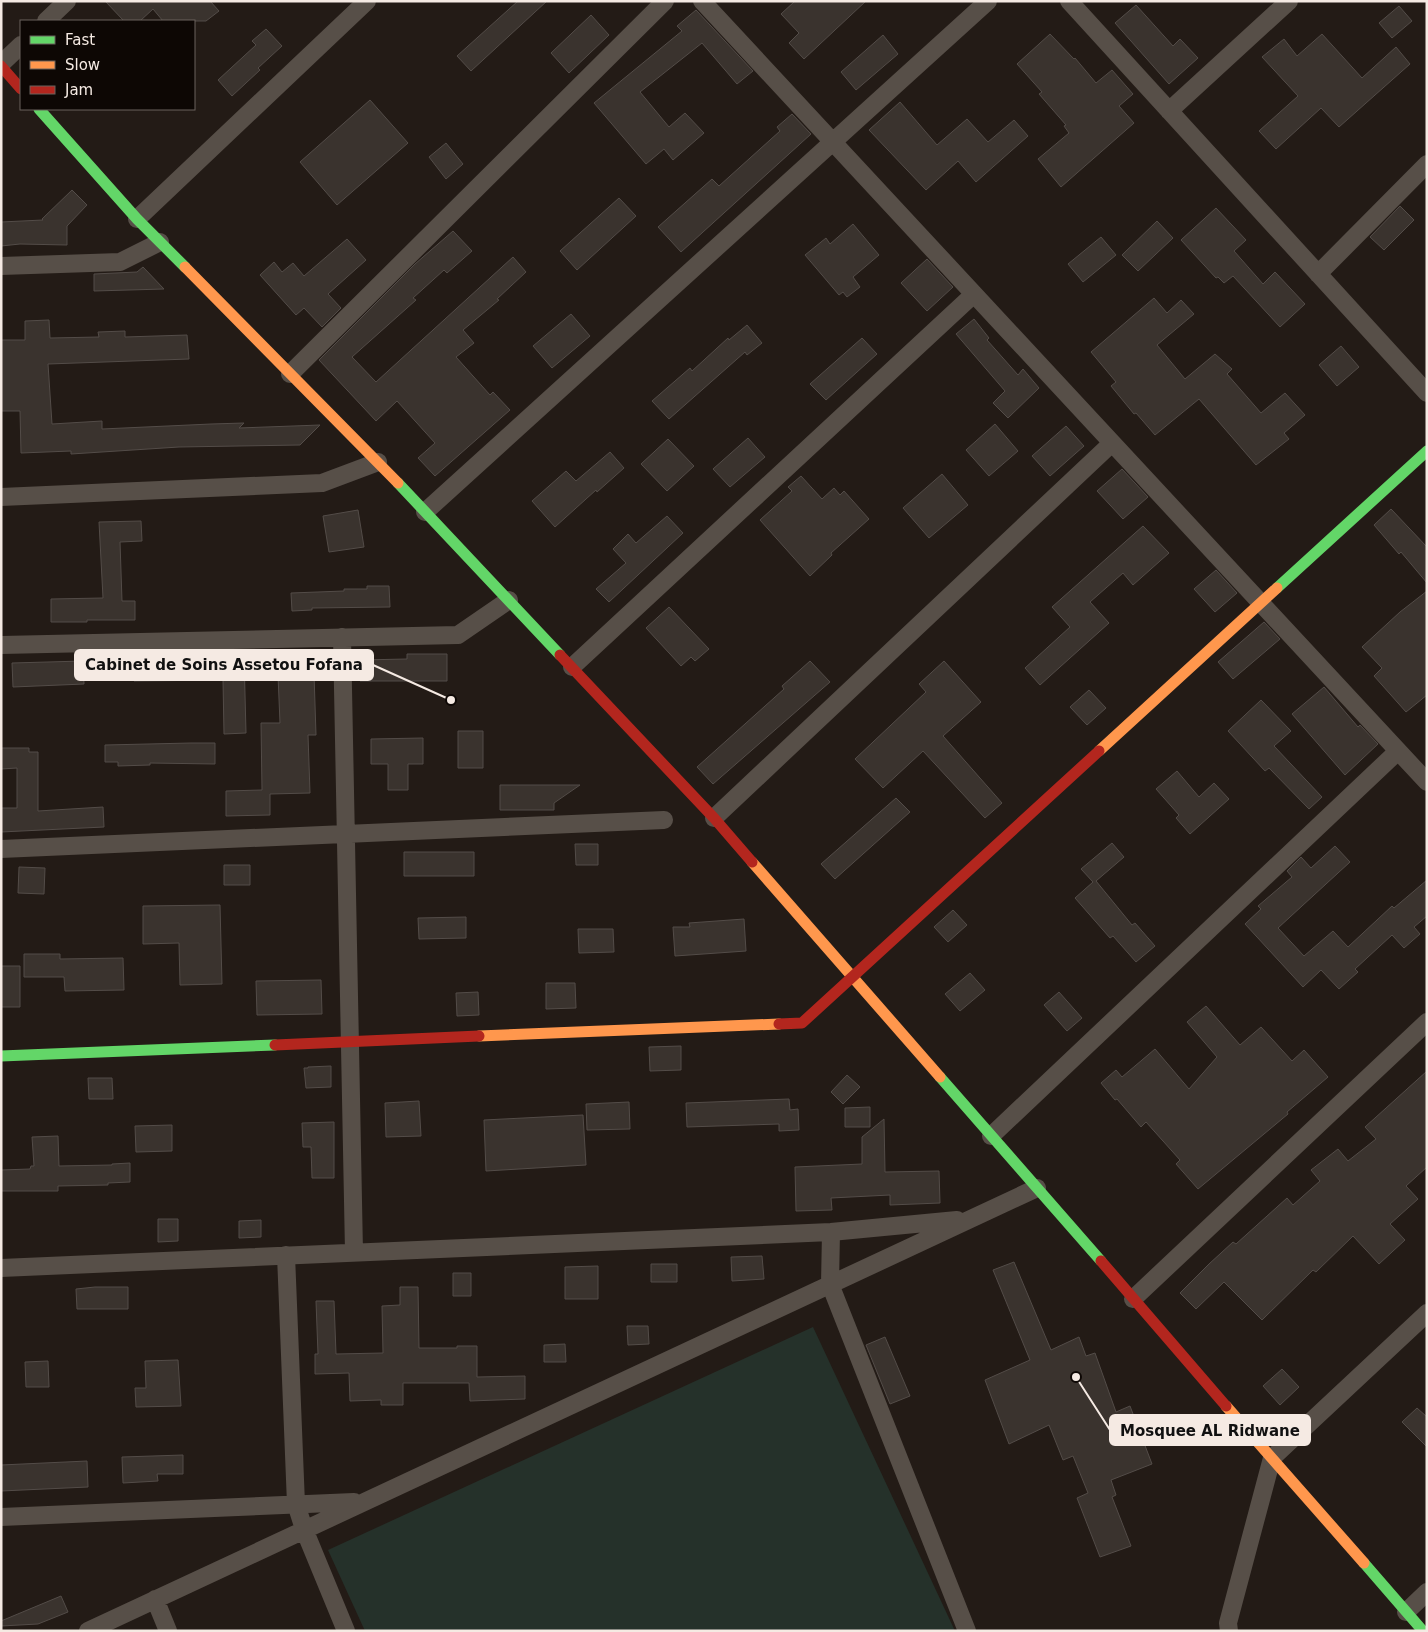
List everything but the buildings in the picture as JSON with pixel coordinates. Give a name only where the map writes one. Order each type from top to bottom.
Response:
[{"type":"street","points":[[47,20],[67,1]]},
{"type":"street","points":[[137,219],[367,1]]},
{"type":"street","points":[[290,374],[665,1]]},
{"type":"street","points":[[702,1],[1427,782]]},
{"type":"street","points":[[425,512],[988,1]]},
{"type":"street","points":[[1069,1],[1427,393]]},
{"type":"street","points":[[1168,111],[1289,1]]},
{"type":"street","points":[[20,46],[1,65],[20,88]]},
{"type":"street","points":[[40,110],[137,219],[378,462],[714,818],[1423,1631]]},
{"type":"street","points":[[1318,274],[1427,164]]},
{"type":"street","points":[[1,266],[120,262],[160,242]]},
{"type":"street","points":[[572,667],[974,294]]},
{"type":"street","points":[[714,818],[1112,443]]},
{"type":"street","points":[[1,1056],[802,1023],[1427,451]]},
{"type":"street","points":[[1,497],[322,483],[378,462]]},
{"type":"street","points":[[1,645],[458,635],[509,600]]},
{"type":"street","points":[[342,638],[354,1252]]},
{"type":"street","points":[[991,1136],[1398,751]]},
{"type":"street","points":[[1,849],[664,820]]},
{"type":"street","points":[[1133,1299],[1427,1022]]},
{"type":"street","points":[[88,1631],[1037,1188]]},
{"type":"street","points":[[1,1268],[831,1232],[970,1219]]},
{"type":"street","points":[[831,1232],[830,1284],[967,1631]]},
{"type":"street","points":[[286,1255],[296,1504],[304,1529],[346,1631]]},
{"type":"street","points":[[1229,1631],[1228,1623],[1272,1458],[1427,1313]]},
{"type":"street","points":[[1,1517],[364,1501]]},
{"type":"street","points":[[1406,1612],[1427,1592]]},
{"type":"street","points":[[155,1599],[168,1631]]},
{"type":"shaded area","points":[[813,1327],[955,1631],[365,1631],[328,1550]]},
{"type":"traffic: fast","points":[[40,110],[137,219],[185,267]]},
{"type":"traffic: fast","points":[[1277,588],[1427,451]]},
{"type":"traffic: fast","points":[[398,483],[560,655]]},
{"type":"traffic: fast","points":[[1,1056],[275,1045]]},
{"type":"traffic: fast","points":[[940,1077],[1101,1261]]},
{"type":"traffic: fast","points":[[1364,1563],[1423,1631]]},
{"type":"traffic: slow","points":[[185,267],[398,483]]},
{"type":"traffic: slow","points":[[1099,751],[1277,588]]},
{"type":"traffic: slow","points":[[752,862],[940,1077]]},
{"type":"traffic: slow","points":[[479,1036],[779,1024]]},
{"type":"traffic: slow","points":[[1226,1406],[1364,1563]]},
{"type":"traffic: jam","points":[[1,66],[20,88]]},
{"type":"traffic: jam","points":[[560,655],[714,818],[752,862]]},
{"type":"traffic: jam","points":[[779,1024],[802,1023],[1099,751]]},
{"type":"traffic: jam","points":[[275,1045],[479,1036]]},
{"type":"traffic: jam","points":[[1101,1261],[1226,1406]]},
{"type":"place","name":"Cabinet de Soins Assetou Fofana","points":[[451,700]]},
{"type":"place","name":"Mosquee AL Ridwane","points":[[1076,1377]]}]
